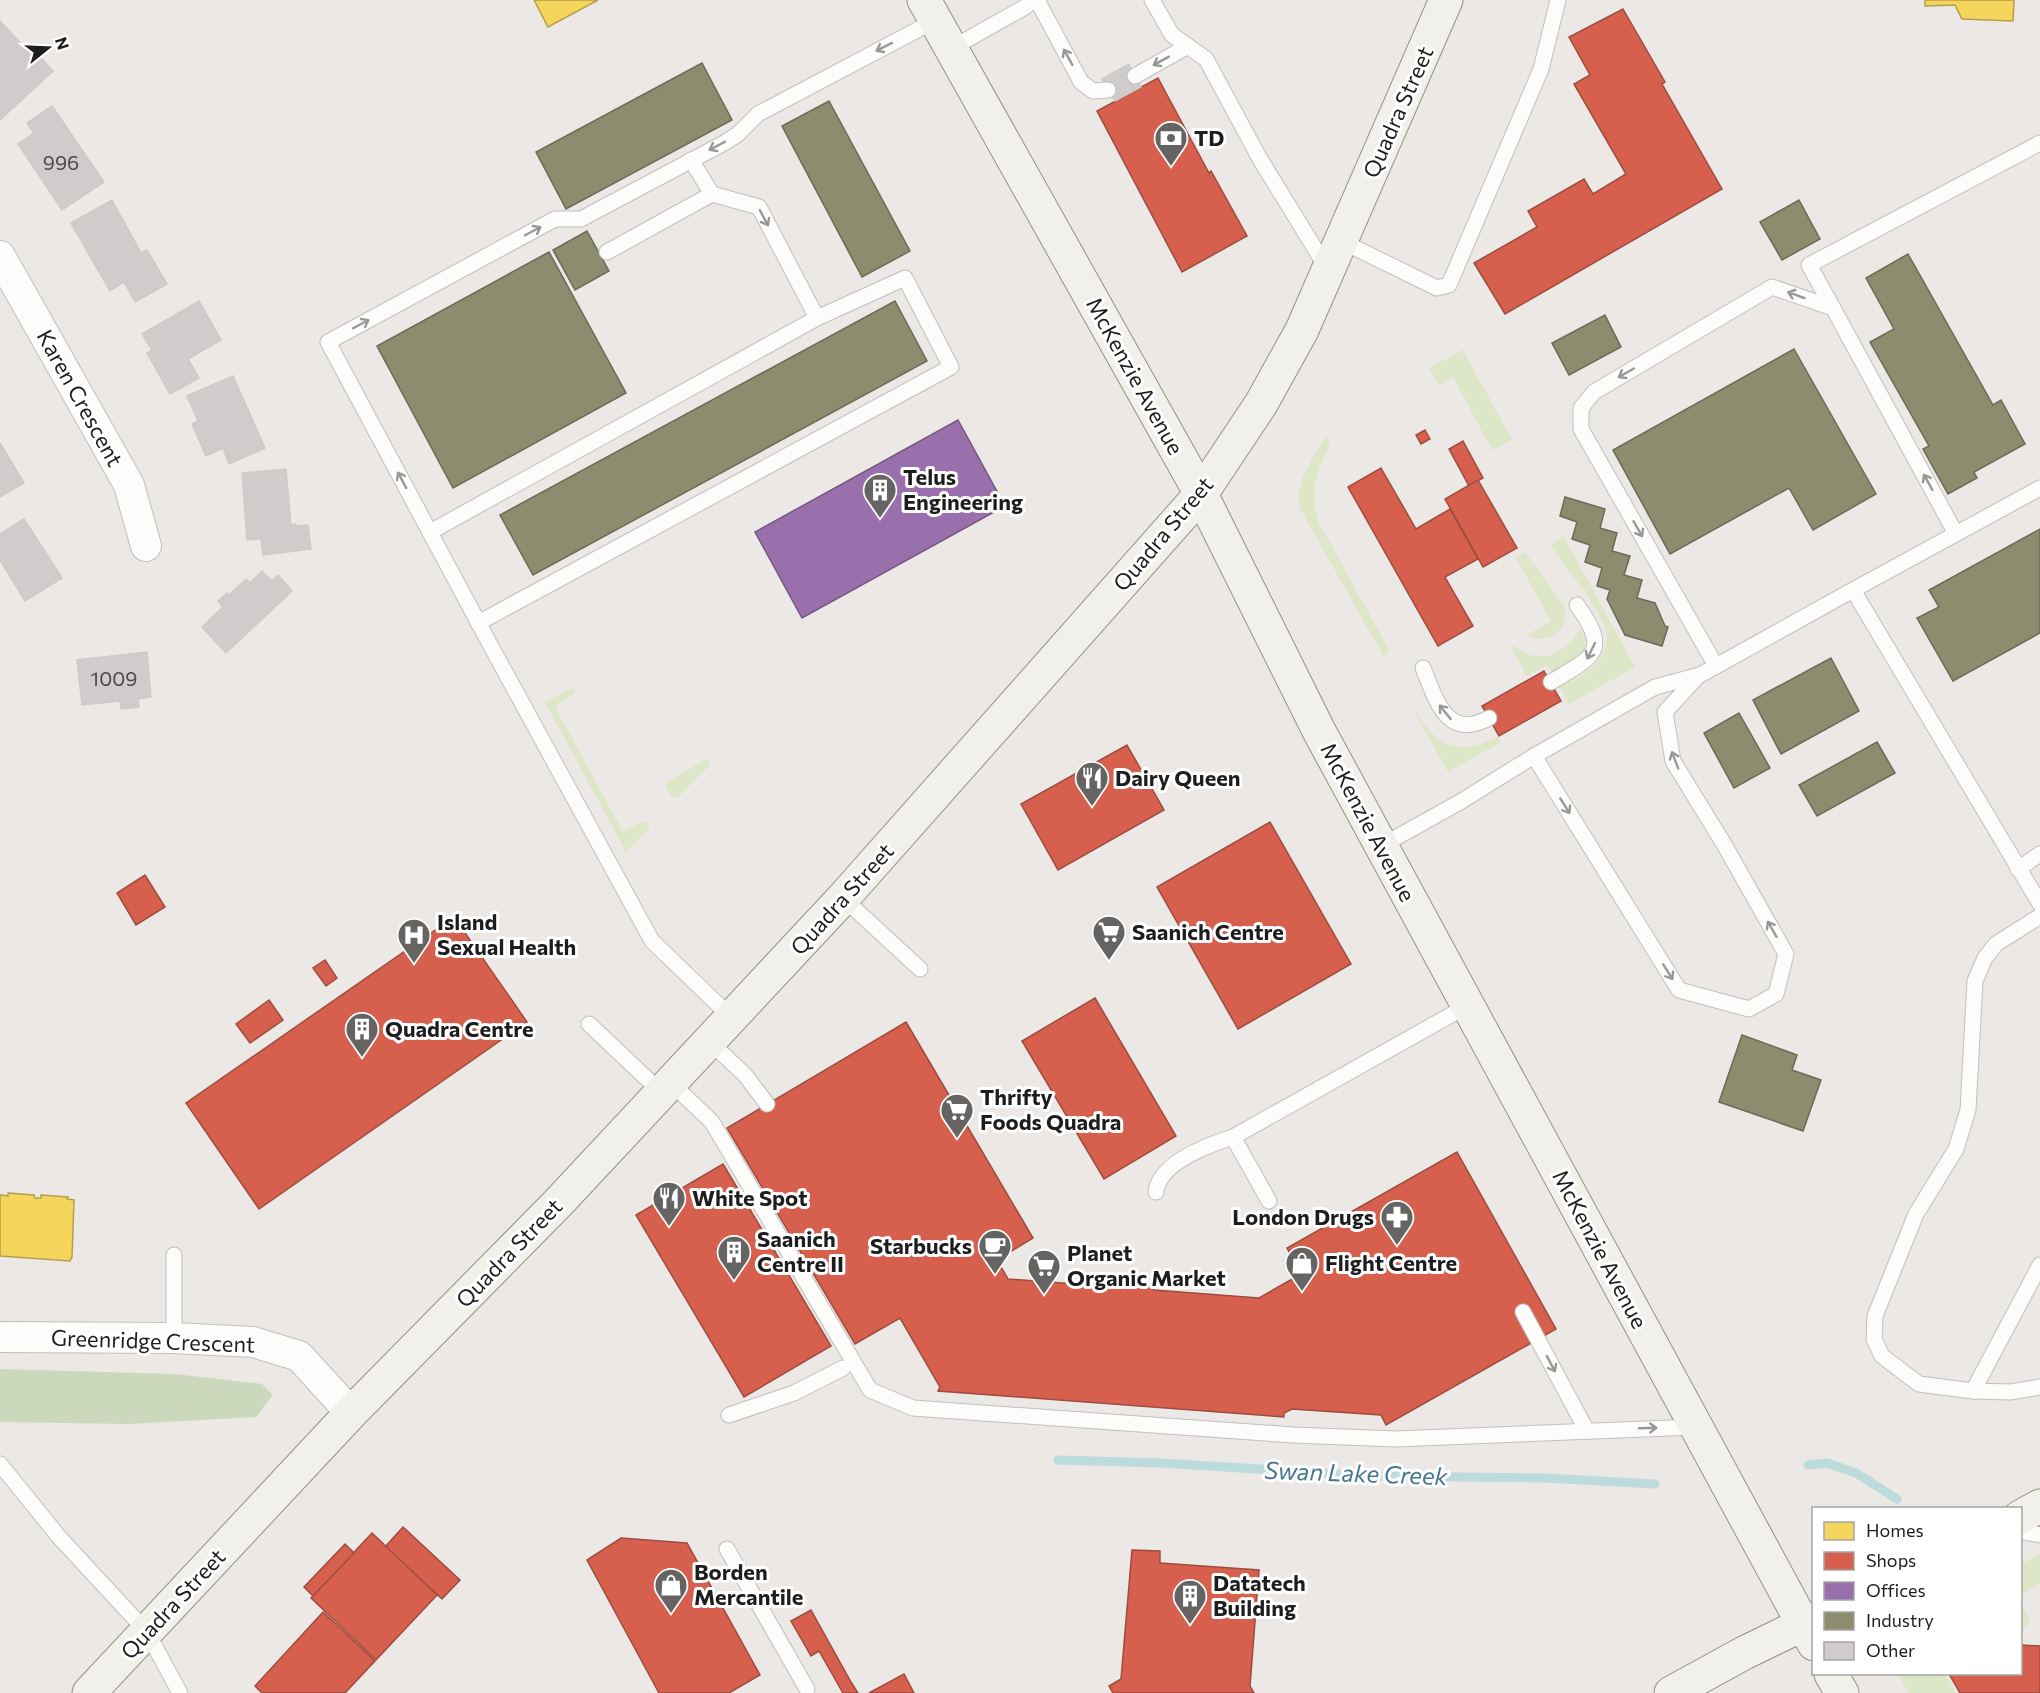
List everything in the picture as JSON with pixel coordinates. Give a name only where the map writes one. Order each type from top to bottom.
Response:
[{"type":"main road","name":"Quadra Street","points":[[89,1693],[351,1413],[519,1245],[710,1042],[843,898],[1201,494],[1280,372],[1302,330],[1446,0]]},
{"type":"main road","name":"McKenzie Avenue","points":[[930,10],[1201,494],[1319,731],[1695,1427],[1810,1629]]},
{"type":"main road","points":[[2022,1516],[2040,1506]]},
{"type":"main road","points":[[1671,1693],[1810,1629]]},
{"type":"main road","points":[[1832,1675],[1842,1693]]},
{"type":"street","name":"Karen Crescent","points":[[0,256],[129,485],[146,546]]},
{"type":"street","name":"Greenridge Crescent","points":[[0,1337],[174,1338],[253,1342],[299,1356],[351,1413]]},
{"type":"lane","points":[[952,48],[1035,0],[1081,82],[1093,91],[1108,90]]},
{"type":"lane","points":[[1152,0],[1172,35],[1206,59],[1260,159],[1328,270]]},
{"type":"lane","points":[[1341,241],[1437,288],[1449,285],[1541,69],[1558,0]]},
{"type":"lane","points":[[732,1018],[652,941],[328,342],[555,219],[581,219],[691,160],[738,134],[758,114],[930,10]]},
{"type":"lane","points":[[1135,76],[1188,46]]},
{"type":"lane","points":[[1956,534],[1809,265],[2040,143]]},
{"type":"lane","points":[[691,160],[712,194],[759,207],[817,318]]},
{"type":"lane","points":[[607,252],[712,194]]},
{"type":"lane","points":[[430,532],[817,318],[905,278],[951,367],[478,623]]},
{"type":"lane","points":[[1716,666],[1581,429],[1581,408],[1594,392],[1772,287],[1833,308]]},
{"type":"lane","points":[[1381,846],[1655,687],[1700,675],[2040,488]]},
{"type":"lane","points":[[1853,591],[2040,904]]},
{"type":"lane","points":[[1551,682],[1586,660],[1595,645],[1592,626],[1577,605]]},
{"type":"lane","points":[[1424,668],[1439,705],[1451,720],[1470,725],[1489,718]]},
{"type":"lane","points":[[1534,756],[1679,990],[1749,1009],[1776,994],[1786,954],[1673,761],[1665,712],[1700,675]]},
{"type":"lane","points":[[2018,869],[2040,854]]},
{"type":"lane","points":[[843,898],[920,969]]},
{"type":"lane","points":[[2040,916],[1996,944],[1985,958],[1975,981],[1968,1110],[1956,1149],[1916,1214],[1875,1316],[1874,1340],[1882,1356],[1919,1384],[1973,1391],[2010,1392],[2040,1387]]},
{"type":"lane","points":[[1156,1192],[1161,1176],[1205,1146],[1233,1137],[1467,1006]]},
{"type":"lane","points":[[589,1024],[712,1122],[870,1390],[914,1408],[1305,1436],[1396,1439],[1695,1427]]},
{"type":"lane","points":[[710,1042],[746,1075],[767,1104]]},
{"type":"lane","points":[[1233,1137],[1269,1201]]},
{"type":"lane","points":[[174,1255],[174,1338]]},
{"type":"lane","points":[[1973,1391],[2040,1266]]},
{"type":"lane","points":[[1523,1312],[1594,1431]]},
{"type":"lane","points":[[729,1415],[794,1393],[843,1368]]},
{"type":"lane","points":[[0,1464],[59,1537],[147,1632],[180,1693]]},
{"type":"lane","points":[[2022,1532],[2040,1536]]},
{"type":"lane","points":[[727,1549],[807,1689]]},
{"type":"green space","points":[[1463,350],[1512,440],[1492,450],[1453,377],[1439,385],[1429,368]]},
{"type":"green space","points":[[1326,436],[1330,444],[1321,463],[1315,491],[1318,521],[1388,648],[1384,657],[1301,510],[1299,491],[1302,481],[1310,462]]},
{"type":"green space","points":[[1564,537],[1635,667],[1569,704],[1560,687],[1594,665],[1604,651],[1607,635],[1603,622],[1590,599],[1550,545]]},
{"type":"green space","points":[[1525,552],[1565,607],[1564,623],[1560,629],[1555,634],[1542,639],[1527,635],[1551,621],[1516,558]]},
{"type":"green space","points":[[1580,629],[1586,640],[1583,652],[1552,673],[1547,665],[1527,676],[1510,645],[1536,656],[1551,655],[1571,642]]},
{"type":"green space","points":[[571,689],[574,690],[573,694],[555,707],[623,832],[641,822],[649,824],[649,828],[626,852],[545,702]]},
{"type":"green space","points":[[1415,710],[1432,733],[1450,745],[1471,746],[1498,736],[1501,742],[1448,772]]},
{"type":"green space","points":[[706,759],[710,761],[709,766],[678,797],[672,797],[665,784]]},
{"type":"green space","points":[[0,1369],[174,1374],[262,1384],[273,1395],[256,1417],[128,1424],[0,1422]]},
{"type":"green space","points":[[2040,1554],[2040,1583],[2022,1594],[2022,1563]]},
{"type":"green space","points":[[2022,1606],[2031,1622],[2022,1629]]},
{"type":"green space","points":[[1899,1675],[1942,1675],[1947,1677],[1956,1693],[1909,1693]]},
{"type":"building: Homes","points":[[534,0],[598,0],[548,27]]},
{"type":"building: Homes","points":[[1925,0],[2014,0],[2013,21],[1962,19],[1955,5],[1925,6]]},
{"type":"building: Homes","points":[[8,1193],[34,1195],[35,1198],[41,1198],[41,1195],[68,1197],[67,1199],[74,1200],[70,1261],[0,1256],[0,1195],[8,1196]]},
{"type":"building: Shops","points":[[1623,9],[1665,82],[1662,84],[1722,189],[1505,314],[1474,263],[1537,227],[1528,211],[1584,179],[1593,194],[1626,174],[1574,84],[1590,75],[1569,37]]},
{"type":"building: Shops","points":[[1158,78],[1209,173],[1211,171],[1247,236],[1182,272],[1097,111]]},
{"type":"building: Shops","points":[[1425,430],[1430,439],[1421,444],[1416,435]]},
{"type":"building: Shops","points":[[1463,441],[1483,478],[1469,486],[1449,449]]},
{"type":"building: Shops","points":[[1381,468],[1416,529],[1450,509],[1478,559],[1445,577],[1473,626],[1438,646],[1348,487]]},
{"type":"building: Shops","points":[[1478,480],[1517,548],[1483,567],[1445,499]]},
{"type":"building: Shops","points":[[1544,671],[1561,701],[1499,736],[1482,706]]},
{"type":"building: Shops","name":"Dairy Queen","points":[[1127,745],[1164,810],[1058,870],[1021,804]]},
{"type":"building: Shops","points":[[1270,822],[1351,964],[1238,1029],[1157,887]]},
{"type":"building: Shops","points":[[145,875],[165,907],[136,925],[117,893]]},
{"type":"building: Shops","name":"Quadra Centre","points":[[454,917],[527,1022],[259,1209],[186,1103]]},
{"type":"building: Shops","points":[[325,960],[337,978],[326,986],[313,968]]},
{"type":"building: Shops","points":[[1095,998],[1176,1136],[1104,1179],[1022,1041]]},
{"type":"building: Shops","points":[[269,1000],[283,1020],[250,1043],[236,1024]]},
{"type":"building: Shops","points":[[906,1022],[1033,1238],[997,1260],[1008,1279],[1115,1287],[1116,1283],[1154,1286],[1154,1290],[1259,1298],[1301,1274],[1287,1248],[1457,1152],[1556,1329],[1386,1425],[1381,1415],[1292,1409],[1284,1413],[1284,1417],[938,1391],[940,1387],[900,1318],[855,1344],[727,1128]]},
{"type":"building: Shops","name":"Saanich Centre II","points":[[723,1164],[831,1346],[744,1397],[636,1215]]},
{"type":"building: Shops","points":[[403,1527],[460,1580],[442,1599],[385,1547]]},
{"type":"building: Shops","points":[[372,1533],[437,1595],[376,1660],[311,1598]]},
{"type":"building: Shops","name":"Borden Mercantile","points":[[621,1538],[687,1543],[760,1675],[729,1693],[659,1693],[587,1560]]},
{"type":"building: Shops","points":[[345,1544],[354,1553],[313,1596],[304,1587]]},
{"type":"building: Shops","name":"Datatech Building","points":[[1132,1550],[1160,1551],[1160,1563],[1259,1570],[1250,1686],[1254,1693],[1113,1693],[1109,1686],[1121,1679]]},
{"type":"building: Shops","points":[[811,1610],[858,1693],[843,1693],[819,1651],[811,1656],[791,1621]]},
{"type":"building: Shops","points":[[323,1612],[375,1661],[345,1693],[262,1693],[255,1686]]},
{"type":"building: Shops","points":[[2022,1645],[2040,1646],[2040,1693],[1960,1693],[1950,1675],[2022,1675]]},
{"type":"building: Shops","points":[[904,1674],[914,1693],[869,1693]]},
{"type":"building: Offices","name":"Telus Engineering","points":[[958,420],[1005,506],[802,618],[755,532]]},
{"type":"building: Industry","points":[[702,63],[732,120],[566,209],[536,152]]},
{"type":"building: Industry","points":[[829,101],[910,251],[862,277],[782,126]]},
{"type":"building: Industry","points":[[1799,200],[1820,239],[1782,260],[1760,222]]},
{"type":"building: Industry","points":[[587,231],[609,271],[575,290],[553,250]]},
{"type":"building: Industry","points":[[549,252],[626,393],[453,488],[377,346]]},
{"type":"building: Industry","points":[[1908,254],[1993,405],[2001,400],[2025,444],[1974,472],[1977,478],[1948,494],[1923,449],[1929,446],[1870,342],[1894,329],[1866,278]]},
{"type":"building: Industry","points":[[895,301],[927,361],[533,575],[500,515]]},
{"type":"building: Industry","points":[[1605,315],[1621,347],[1569,375],[1552,343]]},
{"type":"building: Industry","points":[[1794,349],[1876,494],[1813,530],[1789,488],[1670,554],[1613,450]]},
{"type":"building: Industry","points":[[1565,497],[1605,509],[1600,528],[1617,533],[1612,551],[1630,556],[1624,575],[1642,580],[1637,598],[1655,603],[1665,626],[1668,627],[1662,646],[1625,635],[1607,599],[1610,590],[1597,586],[1602,568],[1585,562],[1590,545],[1572,539],[1577,522],[1560,516]]},
{"type":"building: Industry","points":[[2040,529],[2040,633],[1953,681],[1917,618],[1939,607],[1929,590]]},
{"type":"building: Industry","points":[[1831,658],[1859,711],[1781,754],[1753,700]]},
{"type":"building: Industry","points":[[1739,713],[1770,768],[1734,788],[1704,733]]},
{"type":"building: Industry","points":[[1877,742],[1895,773],[1817,816],[1799,785]]},
{"type":"building: Industry","points":[[1742,1035],[1797,1055],[1792,1070],[1821,1080],[1803,1131],[1719,1102]]},
{"type":"building: Other","points":[[0,21],[27,50],[31,47],[53,71],[0,120]]},
{"type":"building: Other","points":[[1129,64],[1141,87],[1115,101],[1102,79]]},
{"type":"building: Other","points":[[52,106],[104,182],[62,210],[18,144],[34,133],[27,123]]},
{"type":"building: Other","points":[[112,200],[141,253],[147,250],[167,284],[135,302],[124,282],[110,291],[71,223]]},
{"type":"building: Other","points":[[199,301],[221,340],[188,359],[199,378],[170,394],[147,353],[152,350],[142,334]]},
{"type":"building: Other","points":[[233,376],[265,448],[229,464],[223,448],[206,456],[192,424],[198,421],[187,396]]},
{"type":"building: Other","points":[[0,443],[24,483],[0,497]]},
{"type":"building: Other","points":[[286,469],[291,525],[308,525],[311,549],[263,555],[261,539],[247,540],[242,473]]},
{"type":"building: Other","points":[[24,519],[62,578],[25,601],[0,560],[0,534]]},
{"type":"building: Other","points":[[262,571],[272,581],[278,575],[292,591],[226,653],[202,627],[223,607],[218,601],[227,593],[229,595],[246,579],[250,583]]},
{"type":"building: Other","points":[[147,652],[151,697],[138,699],[139,707],[121,709],[120,701],[82,705],[77,660]]},
{"type":"waterway","name":"Swan Lake Creek","points":[[1058,1460],[1161,1463],[1371,1476],[1545,1478],[1655,1484]]},
{"type":"waterway","name":"Swan Lake Creek","points":[[1808,1465],[1827,1463],[1856,1473],[1897,1499]]},
{"type":"place","name":"TD","points":[[1171,167]]},
{"type":"place","name":"Telus Engineering","points":[[880,519]]},
{"type":"place","name":"Dairy Queen","points":[[1092,807]]},
{"type":"place","name":"Saanich Centre","points":[[1109,961]]},
{"type":"place","name":"Island Sexual Health","points":[[414,964]]},
{"type":"place","name":"Quadra Centre","points":[[362,1058]]},
{"type":"place","name":"Thrifty Foods Quadra","points":[[957,1139]]},
{"type":"place","name":"White Spot","points":[[669,1227]]},
{"type":"place","name":"London Drugs","points":[[1397,1246]]},
{"type":"place","name":"Starbucks","points":[[995,1275]]},
{"type":"place","name":"Saanich Centre II","points":[[734,1281]]},
{"type":"place","name":"Flight Centre","points":[[1302,1292]]},
{"type":"place","name":"Planet Organic Market","points":[[1044,1295]]},
{"type":"place","name":"Borden Mercantile","points":[[671,1614]]},
{"type":"place","name":"Datatech Building","points":[[1190,1625]]}]
